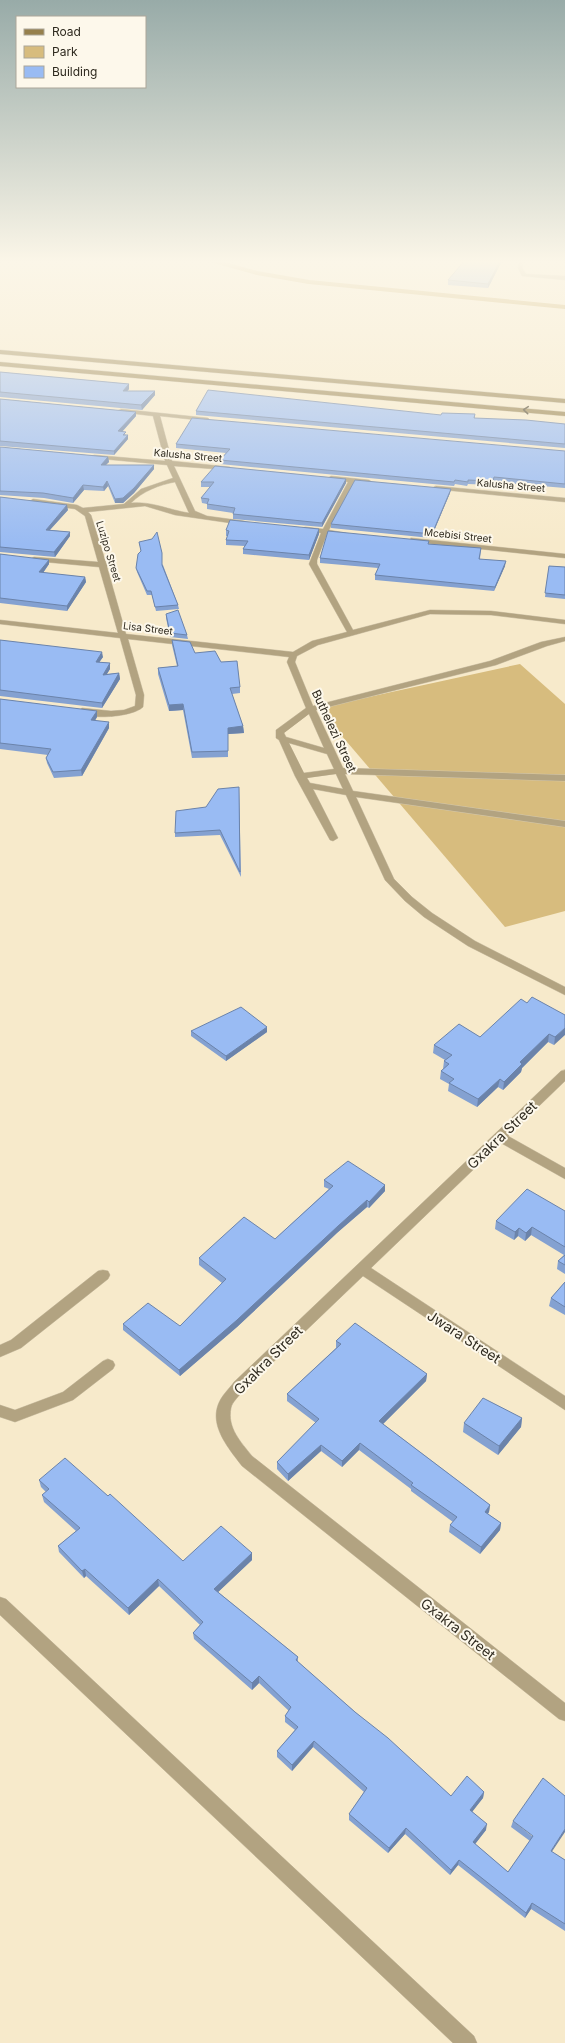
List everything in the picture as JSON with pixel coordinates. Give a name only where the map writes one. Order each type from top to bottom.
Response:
[{"type":"main road","points":[[27,354],[565,401]]},
{"type":"main road","points":[[0,364],[565,414]]},
{"type":"street","points":[[116,411],[211,419]]},
{"type":"street","points":[[156,414],[157,424],[170,463],[189,508],[196,516]]},
{"type":"street","name":"Kalusha Street","points":[[85,456],[233,469]]},
{"type":"street","points":[[320,477],[376,482]]},
{"type":"street","points":[[127,504],[137,494],[163,482],[177,479]]},
{"type":"street","points":[[351,632],[313,564],[313,560],[325,531],[352,480]]},
{"type":"street","name":"Kalusha Street","points":[[431,488],[565,500]]},
{"type":"street","name":"Luzipo Street","points":[[22,500],[66,504],[84,510],[88,515],[104,565],[122,636],[140,695],[138,707],[132,711],[114,714],[70,710]]},
{"type":"street","points":[[84,510],[127,504],[151,504],[175,513],[250,523]]},
{"type":"street","points":[[295,528],[349,533]]},
{"type":"street","name":"Mcebisi Street","points":[[404,539],[565,556]]},
{"type":"street","points":[[23,558],[104,565]]},
{"type":"street","points":[[294,655],[315,643],[351,632],[430,612],[491,613],[565,622]]},
{"type":"street","name":"Lisa Street","points":[[0,622],[294,655]]},
{"type":"street","points":[[333,838],[280,738],[279,732],[310,709],[493,663],[544,644],[565,639]]},
{"type":"street","name":"Buthelezi Street","points":[[294,655],[291,662],[295,675],[383,868],[390,880],[407,899],[428,916],[485,951],[565,991]]},
{"type":"street","points":[[280,738],[330,752]]},
{"type":"street","points":[[300,776],[339,771],[565,778]]},
{"type":"street","points":[[305,786],[565,824]]},
{"type":"street","name":"Gxakra Street","points":[[565,1074],[363,1269],[239,1386],[224,1406],[224,1426],[232,1442],[247,1461],[565,1713]]},
{"type":"street","points":[[500,1137],[565,1174]]},
{"type":"street","name":"Jwara Street","points":[[363,1269],[565,1404]]},
{"type":"street","points":[[0,1351],[16,1344],[103,1275]]},
{"type":"street","points":[[0,1411],[15,1416],[68,1396],[108,1365]]},
{"type":"street","points":[[0,1604],[467,2043]]},
{"type":"green space","points":[[520,664],[565,704],[565,911],[505,927],[318,708]]},
{"type":"building","points":[[0,372],[129,384],[123,391],[155,391],[141,405],[0,392]]},
{"type":"building","points":[[208,390],[441,415],[442,413],[475,414],[474,418],[526,420],[565,424],[565,444],[196,411]]},
{"type":"building","points":[[0,399],[136,412],[118,431],[126,432],[123,435],[128,435],[114,451],[0,441]]},
{"type":"building","points":[[192,418],[565,451],[565,484],[494,477],[493,481],[468,480],[468,482],[455,480],[454,482],[220,460],[230,449],[176,444]]},
{"type":"building","points":[[0,447],[108,457],[101,465],[154,465],[123,498],[115,499],[107,481],[103,487],[83,485],[73,498],[43,493],[0,491]]},
{"type":"building","points":[[215,466],[346,479],[322,523],[233,514],[235,508],[207,504],[209,499],[201,498],[214,482],[201,482]]},
{"type":"building","points":[[355,480],[451,489],[432,534],[331,524]]},
{"type":"building","points":[[0,497],[67,505],[46,530],[70,532],[54,552],[0,547]]},
{"type":"building","points":[[230,520],[319,529],[309,555],[243,549],[248,541],[226,540],[229,531],[226,530]]},
{"type":"building","points":[[328,531],[429,541],[428,544],[481,548],[479,559],[506,561],[495,587],[375,575],[380,564],[320,558]]},
{"type":"building","points":[[157,532],[162,553],[162,565],[178,605],[155,607],[151,591],[147,591],[136,568],[138,554],[141,551],[139,542],[152,539]]},
{"type":"building","points":[[0,554],[49,560],[39,572],[85,577],[67,606],[0,598]]},
{"type":"building","points":[[549,566],[565,567],[565,595],[545,593]]},
{"type":"building","points":[[178,610],[187,635],[170,633],[166,614]]},
{"type":"building","points":[[0,640],[102,652],[96,662],[110,663],[103,675],[119,673],[102,703],[0,690]]},
{"type":"building","points":[[172,640],[190,642],[195,653],[215,651],[221,662],[237,661],[240,687],[230,688],[243,726],[228,728],[228,751],[192,752],[183,704],[169,705],[158,668],[178,666]]},
{"type":"building","points":[[0,699],[97,711],[91,720],[109,722],[81,770],[53,772],[46,758],[51,749],[0,743]]},
{"type":"building","points":[[239,787],[240,872],[220,830],[175,833],[176,811],[206,807],[218,789]]},
{"type":"building","points":[[532,997],[565,1015],[565,1028],[555,1037],[549,1034],[520,1062],[522,1064],[504,1082],[500,1079],[478,1099],[449,1083],[454,1079],[441,1071],[449,1064],[444,1061],[452,1055],[434,1045],[459,1024],[480,1037],[521,999],[527,1003]]},
{"type":"building","points":[[241,1007],[267,1027],[226,1056],[191,1031]]},
{"type":"building","points":[[348,1161],[385,1185],[369,1202],[367,1200],[237,1320],[179,1370],[123,1324],[148,1303],[180,1326],[226,1279],[199,1258],[244,1217],[275,1239],[333,1186],[324,1180]]},
{"type":"building","points":[[527,1189],[565,1211],[565,1247],[532,1227],[526,1233],[519,1228],[515,1232],[496,1221]]},
{"type":"building","points":[[565,1255],[565,1265],[558,1261]]},
{"type":"building","points":[[565,1282],[565,1307],[551,1298]]},
{"type":"building","points":[[355,1323],[427,1374],[379,1421],[490,1505],[485,1512],[501,1523],[481,1547],[450,1525],[457,1517],[411,1485],[413,1483],[360,1443],[342,1461],[321,1445],[288,1474],[277,1462],[319,1419],[287,1394],[341,1344],[336,1341]]},
{"type":"building","points":[[483,1398],[522,1418],[499,1446],[464,1423]]},
{"type":"building","points":[[65,1458],[108,1496],[110,1494],[183,1561],[221,1526],[252,1553],[214,1589],[298,1657],[296,1660],[355,1712],[388,1738],[451,1796],[467,1776],[484,1792],[470,1810],[487,1824],[473,1842],[508,1872],[533,1836],[513,1821],[543,1778],[565,1796],[565,1829],[551,1851],[565,1860],[565,1924],[532,1903],[526,1913],[459,1860],[451,1870],[406,1828],[389,1848],[349,1814],[367,1788],[314,1741],[292,1765],[277,1751],[298,1727],[285,1716],[291,1707],[259,1676],[252,1683],[193,1633],[203,1622],[158,1579],[128,1608],[85,1569],[82,1571],[58,1546],[80,1528],[42,1495],[49,1489],[39,1480]]}]
